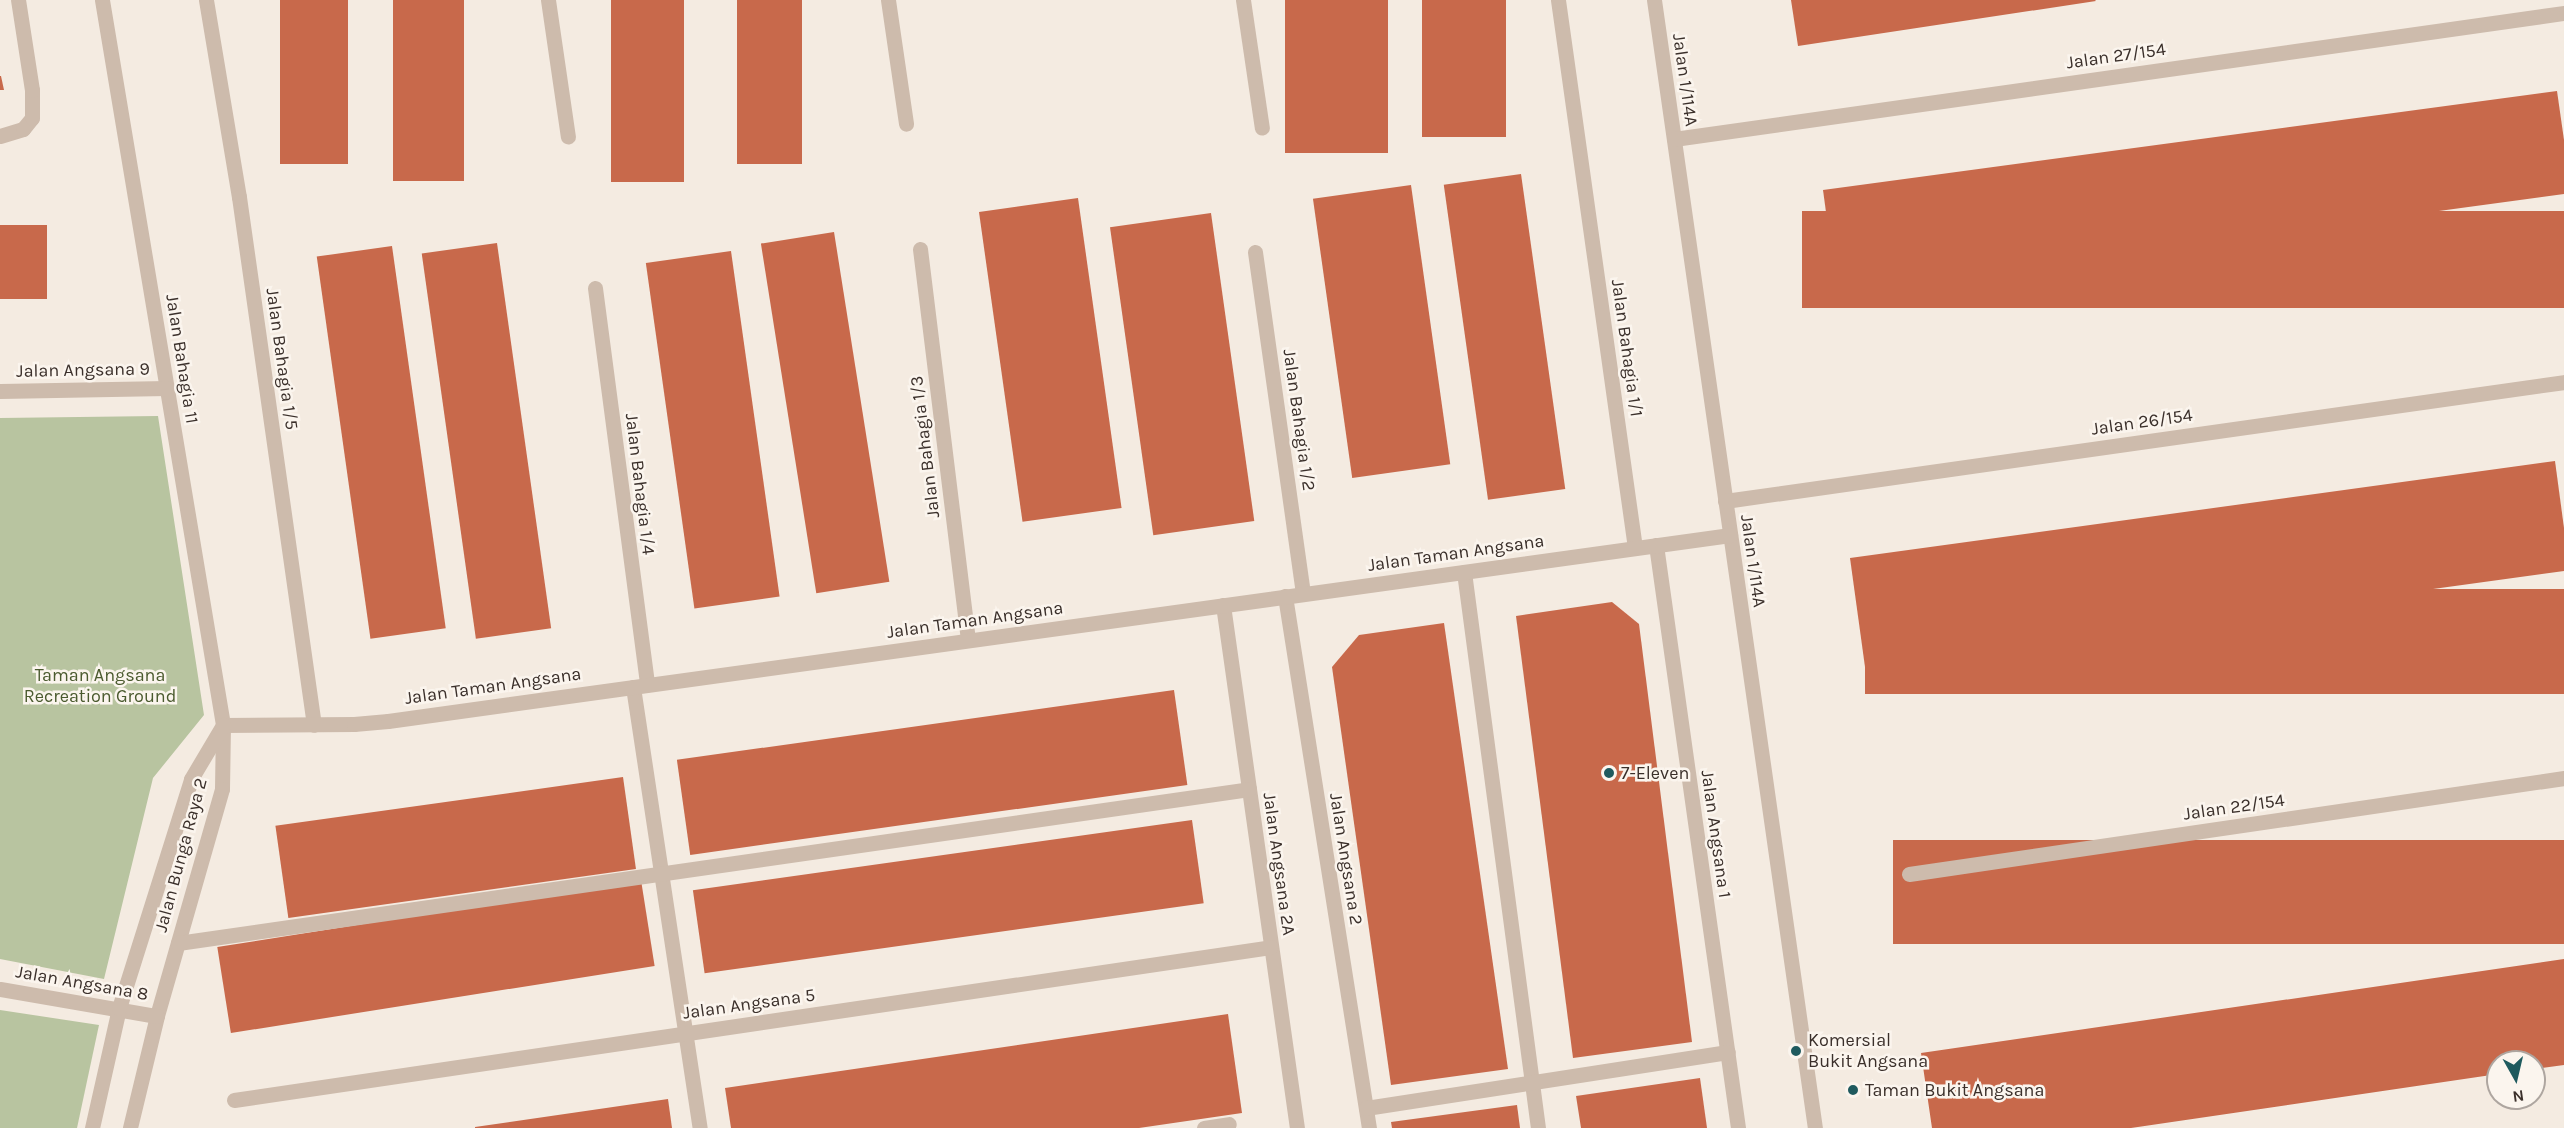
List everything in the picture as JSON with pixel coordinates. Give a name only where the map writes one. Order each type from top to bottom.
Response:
[{"type":"street","points":[[0,136],[23,129],[32,118],[32,90],[18,0]]},
{"type":"street","name":"Jalan Bahagia 11","points":[[102,0],[223,725]]},
{"type":"street","name":"Jalan Bahagia 1/5","points":[[206,0],[239,197],[314,725]]},
{"type":"street","points":[[548,0],[568,137]]},
{"type":"street","points":[[888,0],[906,124]]},
{"type":"street","points":[[1243,0],[1262,128]]},
{"type":"street","name":"Jalan Bahagia 1/1","points":[[1558,0],[1635,548]]},
{"type":"street","name":"Jalan 1/114A","points":[[1654,0],[1815,1128]]},
{"type":"street","name":"Jalan 27/154","points":[[1674,138],[2564,13]]},
{"type":"street","name":"Jalan Bahagia 1/3","points":[[920,249],[968,640]]},
{"type":"street","name":"Jalan Bahagia 1/2","points":[[1255,252],[1303,594]]},
{"type":"street","name":"Jalan Bahagia 1/4","points":[[595,288],[661,873],[700,1128]]},
{"type":"street","name":"Jalan 26/154","points":[[1725,501],[2564,382]]},
{"type":"street","name":"Jalan Angsana 9","points":[[0,391],[167,388]]},
{"type":"street","name":"Jalan Taman Angsana","points":[[223,725],[314,725],[388,721],[1730,535]]},
{"type":"street","name":"Jalan Angsana 1","points":[[1656,545],[1738,1128]]},
{"type":"street","points":[[1464,572],[1538,1128]]},
{"type":"street","name":"Jalan Angsana 2","points":[[1286,596],[1369,1128]]},
{"type":"street","name":"Jalan Angsana 2A","points":[[1223,605],[1297,1128]]},
{"type":"street","name":"Jalan Bunga Raya 2","points":[[130,1128],[157,1016],[222,789],[223,725]]},
{"type":"street","name":"Jalan Bunga Raya 2","points":[[92,1128],[119,1008],[191,779],[223,725]]},
{"type":"street","name":"Jalan 22/154","points":[[1909,874],[2564,778]]},
{"type":"street","points":[[178,943],[1249,789]]},
{"type":"street","name":"Jalan Angsana 5","points":[[234,1100],[1271,947]]},
{"type":"street","name":"Jalan Angsana 8","points":[[0,989],[157,1016]]},
{"type":"street","points":[[1366,1108],[1728,1052]]},
{"type":"street","points":[[1204,1128],[1229,1125]]},
{"type":"green space","name":"Taman Angsana Recreation Ground","points":[[158,416],[204,715],[153,778],[104,979],[0,959],[0,418]]},
{"type":"green space","points":[[0,1010],[99,1025],[77,1128],[0,1128]]},
{"type":"building","points":[[280,0],[348,0],[348,164],[280,164]]},
{"type":"building","points":[[393,0],[464,0],[464,181],[393,181]]},
{"type":"building","points":[[611,0],[684,0],[684,182],[611,182]]},
{"type":"building","points":[[737,0],[802,0],[802,164],[737,164]]},
{"type":"building","points":[[1285,0],[1388,0],[1388,153],[1285,153]]},
{"type":"building","points":[[1422,0],[1506,0],[1506,137],[1422,137]]},
{"type":"building","points":[[1791,0],[2095,0],[2096,1],[1798,46]]},
{"type":"building","points":[[1,76],[4,90],[0,90]]},
{"type":"building","points":[[2557,91],[2564,140],[2564,194],[1837,293],[1823,190]]},
{"type":"building","points":[[1521,174],[1565,489],[1488,500],[1444,185]]},
{"type":"building","points":[[1411,185],[1450,464],[1352,478],[1313,199]]},
{"type":"building","points":[[1078,198],[1122,508],[1023,522],[979,212]]},
{"type":"building","points":[[1802,211],[2564,211],[2564,308],[1802,308]]},
{"type":"building","points":[[1211,213],[1254,521],[1153,535],[1110,227]]},
{"type":"building","points":[[0,225],[47,225],[47,299],[0,299]]},
{"type":"building","points":[[834,232],[889,582],[816,593],[761,244]]},
{"type":"building","points":[[497,243],[551,628],[476,639],[422,254]]},
{"type":"building","points":[[392,246],[446,628],[370,639],[317,257]]},
{"type":"building","points":[[731,251],[780,597],[694,609],[646,263]]},
{"type":"building","points":[[2555,461],[2564,528],[2564,571],[1865,667],[1850,558]]},
{"type":"building","points":[[1865,589],[2564,589],[2564,694],[1865,694]]},
{"type":"building","points":[[1612,602],[1639,624],[1692,1042],[1573,1058],[1516,616]]},
{"type":"building","points":[[1444,623],[1508,1069],[1391,1085],[1332,667],[1359,635]]},
{"type":"building","points":[[1174,690],[1187,785],[690,855],[677,760]]},
{"type":"building","points":[[623,777],[636,869],[288,918],[275,826]]},
{"type":"building","points":[[1192,820],[1204,903],[705,973],[693,890]]},
{"type":"building","points":[[1893,840],[2564,840],[2564,944],[1893,944]]},
{"type":"building","points":[[641,880],[655,966],[231,1033],[217,947]]},
{"type":"building","points":[[2564,959],[2564,1065],[2546,1067],[2546,1050],[2486,1050],[2486,1076],[2131,1128],[1932,1128],[1921,1053]]},
{"type":"building","points":[[1228,1014],[1242,1113],[1139,1128],[731,1128],[725,1088]]},
{"type":"building","points":[[1700,1078],[1707,1128],[1581,1128],[1576,1096]]},
{"type":"building","points":[[668,1099],[672,1128],[475,1128],[475,1127]]},
{"type":"building","points":[[1517,1105],[1520,1128],[1392,1128],[1391,1122]]},
{"type":"place","name":"7-Eleven","points":[[1609,773]]},
{"type":"place","name":"Komersial Bukit Angsana","points":[[1796,1051]]},
{"type":"place","name":"Taman Bukit Angsana","points":[[1853,1090]]}]
